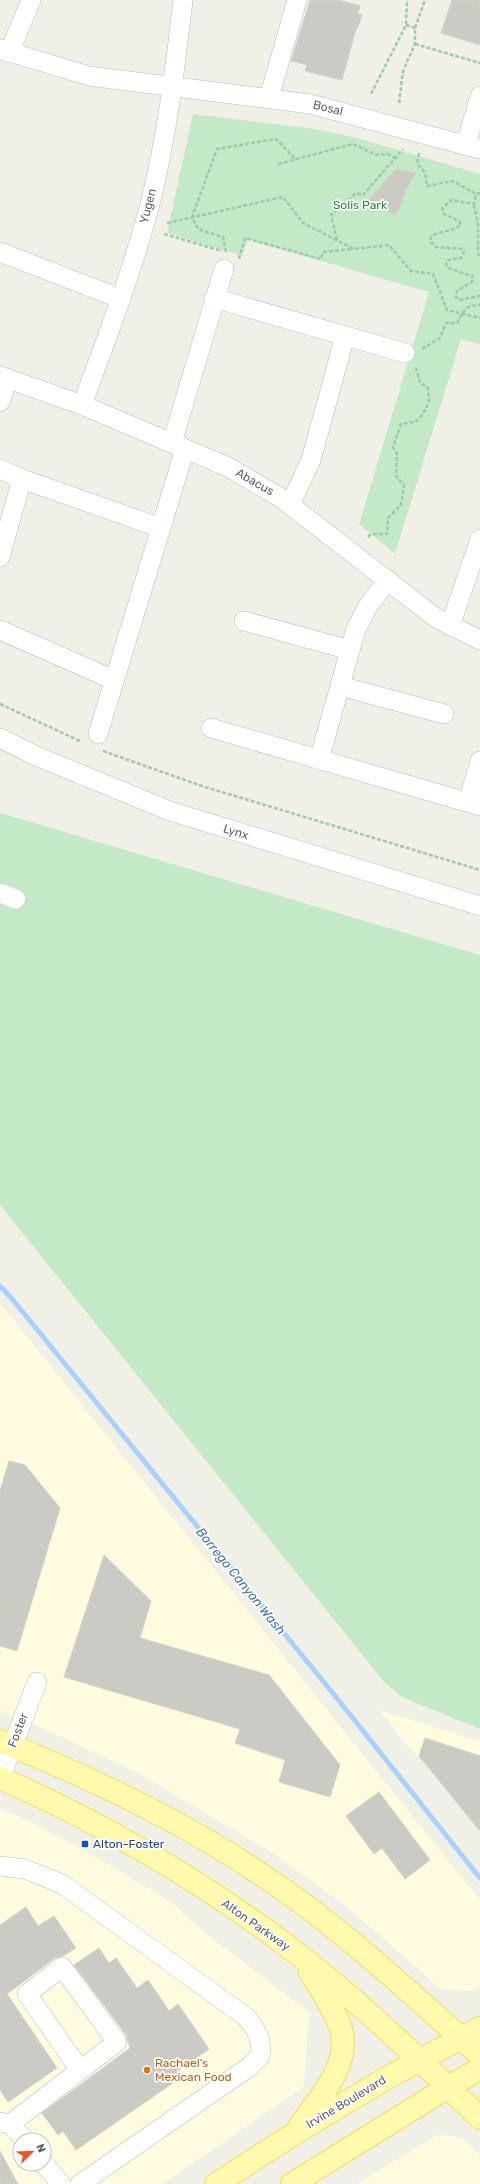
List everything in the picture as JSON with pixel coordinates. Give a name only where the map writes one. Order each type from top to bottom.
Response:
[{"type":"main road","points":[[6,1744],[78,1774],[150,1809],[247,1865],[331,1926],[399,1982],[480,2055]]},
{"type":"main road","name":"Alton Parkway","points":[[0,1779],[78,1815],[167,1866],[267,1931],[355,2003],[448,2086],[480,2118]]},
{"type":"main road","points":[[296,2132],[337,2071],[343,2052],[340,2025],[304,1960]]},
{"type":"main road","name":"Irvine Boulevard","points":[[216,2184],[296,2132],[419,2060],[460,2037],[480,2028]]},
{"type":"main road","points":[[292,2184],[448,2086],[480,2069]]},
{"type":"street","points":[[5,51],[31,0]]},
{"type":"street","name":"Yugen","points":[[82,405],[121,299],[150,203],[173,86],[183,0]]},
{"type":"street","points":[[269,98],[298,0]]},
{"type":"street","name":"Bosal","points":[[5,51],[89,76],[310,104],[473,147]]},
{"type":"street","points":[[473,147],[480,96]]},
{"type":"street","points":[[0,252],[121,299]]},
{"type":"street","points":[[96,743],[160,528],[178,446],[214,298],[225,261]]},
{"type":"street","points":[[214,298],[345,336],[414,358]]},
{"type":"street","points":[[290,504],[311,460],[345,336]]},
{"type":"street","points":[[0,402],[4,377]]},
{"type":"street","name":"Abacus","points":[[4,377],[82,405],[228,467],[290,504],[436,618],[480,640]]},
{"type":"street","points":[[0,469],[22,479],[160,528]]},
{"type":"street","points":[[0,557],[22,479]]},
{"type":"street","points":[[450,626],[480,539]]},
{"type":"street","points":[[319,760],[356,629],[368,606],[388,580]]},
{"type":"street","points":[[244,620],[350,650]]},
{"type":"street","points":[[0,630],[114,680]]},
{"type":"street","points":[[340,686],[444,714]]},
{"type":"street","points":[[211,728],[474,804],[480,761]]},
{"type":"street","name":"Lynx","points":[[0,738],[36,756],[170,811],[480,906]]},
{"type":"street","name":"Foster","points":[[0,1779],[6,1744],[37,1682]]},
{"type":"street","points":[[0,1866],[25,1869],[62,1884],[246,2017],[255,2028],[260,2038],[260,2056],[249,2067],[80,2184]]},
{"type":"street","points":[[15,2132],[5,2123],[80,2070],[117,2042],[62,1967],[27,1994],[80,2070]]},
{"type":"street","points":[[51,2172],[61,2184]]},
{"type":"path","points":[[371,94],[406,25],[408,0]]},
{"type":"path","points":[[399,102],[404,71],[415,44],[415,28],[425,0]]},
{"type":"path","points":[[406,25],[415,28]]},
{"type":"path","points":[[415,44],[480,63]]},
{"type":"path","points":[[225,261],[223,237],[198,228],[192,217],[217,149],[276,139],[295,159]]},
{"type":"path","points":[[278,164],[353,144],[376,155],[388,154],[395,158]]},
{"type":"path","points":[[337,240],[331,215],[356,193],[363,195],[403,149]]},
{"type":"path","points":[[419,153],[416,163],[425,172],[427,186],[453,181],[476,194],[480,193]]},
{"type":"path","points":[[476,194],[474,204],[477,214],[478,253],[480,257]]},
{"type":"path","points":[[167,223],[283,197],[303,223],[354,249]]},
{"type":"path","points":[[474,204],[452,200],[446,203],[442,208],[444,214],[459,221],[461,224],[458,227],[437,232],[431,237],[430,242],[435,246],[462,249],[464,253],[460,258],[448,260],[446,264],[448,268],[472,276],[473,280],[457,291],[456,296],[459,300],[480,296]]},
{"type":"path","points":[[164,234],[237,267],[245,238],[321,259],[323,252],[389,245],[411,271],[433,274],[447,310],[480,318]]},
{"type":"path","points":[[225,261],[240,257]]},
{"type":"path","points":[[368,537],[371,534],[387,534],[388,518],[401,505],[404,485],[396,476],[397,454],[393,447],[401,424],[416,422],[421,417],[429,402],[428,388],[420,383],[414,358],[422,348],[440,338],[446,323],[457,323],[465,309],[470,306],[480,305]]},
{"type":"path","points":[[0,704],[210,788],[480,870]]},
{"type":"shaded area","points":[[0,1303],[480,1900],[480,1987],[471,1991],[441,1989],[347,1907],[274,1854],[140,1774],[53,1733],[0,1711]]},
{"type":"shaded area","points":[[379,1710],[480,1741],[480,1831],[424,1762],[402,1740]]},
{"type":"shaded area","points":[[0,1809],[29,1821],[93,1855],[169,1901],[209,1936],[309,2012],[304,2087],[162,2184],[0,2184]]},
{"type":"shaded area","points":[[439,2134],[463,2139],[480,2155],[480,2184],[356,2184]]},
{"type":"green space","name":"Solis Park","points":[[193,114],[314,129],[354,137],[480,174],[480,344],[461,339],[395,554],[359,524],[429,292],[248,240],[242,256],[167,233]]},
{"type":"green space","points":[[0,813],[480,955],[480,1729],[402,1697],[385,1683],[0,1205]]},
{"type":"building","points":[[310,0],[339,0],[360,6],[358,14],[362,15],[356,29],[342,80],[305,71],[307,65],[291,61]]},
{"type":"building","points":[[452,0],[480,0],[480,45],[441,33]]},
{"type":"building","points":[[396,169],[416,173],[409,184],[396,215],[377,207],[369,200]]},
{"type":"building","points":[[9,1461],[25,1465],[60,1508],[17,1651],[0,1646],[0,1491]]},
{"type":"building","points":[[104,1555],[151,1601],[140,1638],[269,1675],[340,1765],[330,1797],[279,1782],[285,1760],[235,1743],[240,1729],[64,1677]]},
{"type":"building","points":[[425,1738],[480,1756],[480,1831],[419,1756]]},
{"type":"building","points":[[379,1792],[430,1860],[405,1879],[382,1848],[374,1854],[346,1816]]},
{"type":"building","points":[[26,1907],[38,1926],[54,1916],[76,1948],[63,1956],[55,1958],[7,1994],[57,2068],[8,2102],[0,2090],[0,1925]]},
{"type":"building","points":[[99,1948],[109,1963],[116,1958],[137,1988],[148,1980],[169,2011],[178,2004],[209,2049],[176,2072],[180,2078],[76,2150],[63,2131],[58,2135],[42,2113],[130,2048],[126,2035],[74,1965]]},
{"type":"building","points":[[0,2151],[18,2184],[0,2184]]},
{"type":"waterway","name":"Borrego Canyon Wash","points":[[0,1286],[13,1300],[340,1702],[480,1878]]},
{"type":"place","name":"Alton-Foster","points":[[85,1844]]},
{"type":"place","name":"Rachael's Mexican Food","points":[[147,2070]]}]
